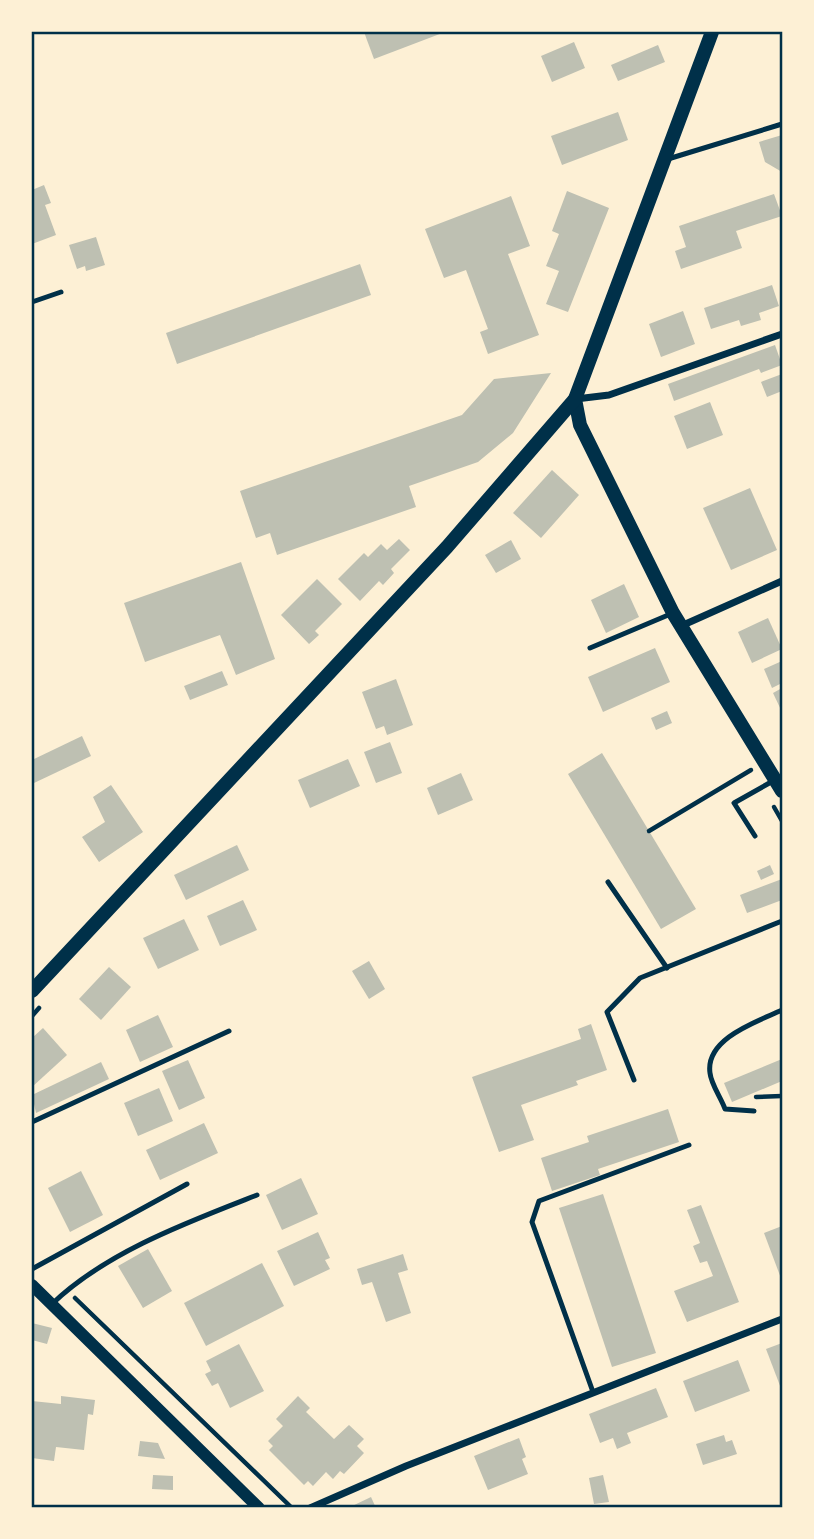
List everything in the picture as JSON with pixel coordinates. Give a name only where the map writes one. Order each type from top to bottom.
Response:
[{"type":"main road","points":[[32,991],[447,547],[575,399],[712,32]]},
{"type":"main road","points":[[575,399],[580,425],[673,612],[779,785]]},
{"type":"street","points":[[575,399],[609,395],[782,334]]},
{"type":"street","points":[[681,626],[782,581]]},
{"type":"street","points":[[32,1285],[258,1507]]},
{"type":"street","points":[[310,1507],[593,1392],[782,1319]]},
{"type":"lane","points":[[665,160],[782,124]]},
{"type":"lane","points":[[32,302],[61,292]]},
{"type":"lane","points":[[590,648],[673,612]]},
{"type":"lane","points":[[755,836],[734,803],[779,785]]},
{"type":"lane","points":[[608,882],[667,968]]},
{"type":"lane","points":[[634,1080],[607,1012],[640,978],[782,921]]},
{"type":"lane","points":[[754,1111],[725,1109],[710,1072],[711,1060],[731,1036],[782,1010]]},
{"type":"lane","points":[[32,1122],[229,1031]]},
{"type":"lane","points":[[593,1392],[532,1222],[539,1201],[689,1145]]},
{"type":"lane","points":[[32,1269],[187,1184]]},
{"type":"lane","points":[[52,1304],[66,1290],[164,1232],[257,1195]]},
{"type":"path","points":[[649,831],[751,769]]},
{"type":"path","points":[[66,1290],[292,1507]]},
{"type":"building","points":[[364,32],[445,32],[374,59]]},
{"type":"building","points":[[574,42],[585,68],[552,82],[541,56]]},
{"type":"building","points":[[658,45],[665,62],[618,81],[611,65]]},
{"type":"building","points":[[618,112],[628,140],[562,165],[551,136]]},
{"type":"building","points":[[782,135],[782,172],[765,162],[759,142]]},
{"type":"building","points":[[44,185],[51,203],[45,205],[56,235],[32,244],[32,190]]},
{"type":"building","points":[[567,191],[609,208],[568,312],[546,304],[559,271],[546,266],[559,234],[552,231]]},
{"type":"building","points":[[774,194],[782,216],[736,231],[742,248],[681,269],[675,251],[686,247],[679,226]]},
{"type":"building","points":[[511,196],[530,246],[508,254],[539,335],[488,354],[480,332],[488,329],[466,270],[444,278],[425,229]]},
{"type":"building","points":[[96,237],[105,265],[86,271],[85,266],[77,269],[69,245]]},
{"type":"building","points":[[360,264],[371,295],[177,364],[166,333]]},
{"type":"building","points":[[772,285],[779,306],[759,313],[761,320],[741,326],[739,320],[711,329],[704,308]]},
{"type":"building","points":[[683,311],[695,344],[661,357],[649,324]]},
{"type":"building","points":[[775,345],[782,365],[761,373],[759,369],[674,401],[668,384]]},
{"type":"building","points":[[551,373],[513,433],[478,462],[409,486],[416,507],[277,555],[270,533],[256,538],[240,491],[462,415],[494,379]]},
{"type":"building","points":[[782,374],[782,391],[767,397],[761,382]]},
{"type":"building","points":[[710,402],[723,435],[687,449],[674,416]]},
{"type":"building","points":[[552,470],[579,495],[541,538],[513,513]]},
{"type":"building","points":[[750,488],[777,550],[731,570],[703,508]]},
{"type":"building","points":[[399,539],[410,550],[391,569],[394,573],[383,585],[379,581],[360,601],[338,579],[364,553],[368,557],[381,544],[387,550]]},
{"type":"building","points":[[511,540],[521,559],[496,573],[485,555]]},
{"type":"building","points":[[241,562],[275,659],[236,675],[220,635],[145,662],[124,603]]},
{"type":"building","points":[[317,579],[342,604],[315,631],[319,635],[309,644],[281,615]]},
{"type":"building","points":[[624,584],[639,617],[606,633],[591,600]]},
{"type":"building","points":[[768,618],[782,649],[752,663],[738,632]]},
{"type":"building","points":[[655,648],[670,682],[603,712],[588,677]]},
{"type":"building","points":[[782,661],[782,683],[772,688],[764,669]]},
{"type":"building","points":[[222,671],[228,685],[190,700],[184,686]]},
{"type":"building","points":[[396,679],[413,725],[387,735],[384,726],[376,729],[362,692]]},
{"type":"building","points":[[782,688],[782,712],[773,693]]},
{"type":"building","points":[[667,711],[672,723],[656,730],[651,718]]},
{"type":"building","points":[[82,736],[91,756],[34,783],[32,760]]},
{"type":"building","points":[[390,742],[402,773],[376,783],[364,752]]},
{"type":"building","points":[[602,753],[696,909],[661,929],[568,774]]},
{"type":"building","points":[[348,759],[360,786],[310,808],[298,780]]},
{"type":"building","points":[[461,773],[473,800],[438,815],[427,788]]},
{"type":"building","points":[[111,785],[143,832],[99,862],[82,837],[105,822],[93,797]]},
{"type":"building","points":[[237,845],[249,870],[186,900],[174,875]]},
{"type":"building","points":[[770,865],[774,874],[761,880],[757,871]]},
{"type":"building","points":[[782,879],[782,900],[747,913],[740,895]]},
{"type":"building","points":[[243,900],[257,930],[220,946],[207,916]]},
{"type":"building","points":[[184,919],[199,950],[158,969],[143,938]]},
{"type":"building","points":[[369,961],[385,989],[369,999],[352,971]]},
{"type":"building","points":[[109,967],[131,987],[101,1020],[79,999]]},
{"type":"building","points":[[158,1015],[173,1047],[140,1062],[126,1030]]},
{"type":"building","points":[[591,1024],[607,1070],[576,1081],[578,1085],[521,1105],[534,1140],[499,1152],[472,1077],[581,1039],[578,1029]]},
{"type":"building","points":[[43,1028],[67,1055],[32,1087],[32,1038]]},
{"type":"building","points":[[782,1059],[782,1081],[732,1102],[724,1083]]},
{"type":"building","points":[[188,1060],[205,1098],[179,1110],[162,1071]]},
{"type":"building","points":[[101,1062],[109,1079],[36,1113],[32,1095]]},
{"type":"building","points":[[159,1088],[173,1121],[138,1136],[124,1103]]},
{"type":"building","points":[[668,1109],[679,1142],[598,1169],[600,1175],[552,1191],[541,1158],[589,1142],[587,1136]]},
{"type":"building","points":[[204,1123],[218,1153],[160,1180],[146,1150]]},
{"type":"building","points":[[81,1171],[103,1215],[70,1232],[48,1188]]},
{"type":"building","points":[[301,1178],[318,1214],[282,1230],[266,1195]]},
{"type":"building","points":[[603,1194],[656,1353],[612,1367],[559,1208]]},
{"type":"building","points":[[701,1205],[739,1302],[687,1322],[674,1291],[713,1276],[707,1261],[700,1263],[693,1246],[700,1243],[687,1210]]},
{"type":"building","points":[[782,1226],[782,1281],[764,1233]]},
{"type":"building","points":[[318,1232],[330,1258],[325,1260],[330,1269],[294,1286],[277,1251]]},
{"type":"building","points":[[148,1249],[172,1291],[143,1308],[118,1266]]},
{"type":"building","points":[[403,1254],[408,1270],[398,1273],[411,1313],[386,1322],[372,1282],[362,1285],[357,1269]]},
{"type":"building","points":[[262,1263],[284,1306],[206,1346],[184,1303]]},
{"type":"building","points":[[32,1323],[52,1328],[47,1344],[32,1340]]},
{"type":"building","points":[[782,1343],[782,1391],[766,1349]]},
{"type":"building","points":[[239,1344],[264,1391],[230,1408],[218,1383],[212,1386],[205,1374],[211,1371],[206,1361]]},
{"type":"building","points":[[738,1360],[750,1391],[695,1412],[683,1381]]},
{"type":"building","points":[[656,1388],[668,1417],[627,1433],[631,1443],[617,1449],[613,1438],[600,1443],[589,1414]]},
{"type":"building","points":[[61,1396],[95,1400],[93,1415],[88,1414],[84,1450],[56,1447],[54,1461],[32,1458],[32,1401],[61,1404]]},
{"type":"building","points":[[298,1396],[310,1408],[306,1412],[334,1439],[349,1425],[364,1439],[357,1446],[364,1453],[344,1474],[340,1471],[333,1479],[326,1472],[313,1486],[308,1481],[304,1485],[269,1450],[273,1446],[268,1441],[283,1426],[276,1419]]},
{"type":"building","points":[[724,1435],[726,1442],[732,1440],[737,1454],[703,1465],[696,1444]]},
{"type":"building","points":[[519,1438],[526,1457],[522,1459],[528,1474],[488,1490],[474,1456]]},
{"type":"building","points":[[140,1441],[158,1443],[165,1459],[138,1456]]},
{"type":"building","points":[[153,1475],[173,1476],[173,1490],[152,1489]]},
{"type":"building","points":[[603,1475],[609,1502],[594,1504],[589,1478]]},
{"type":"building","points":[[371,1497],[376,1508],[348,1508]]}]
